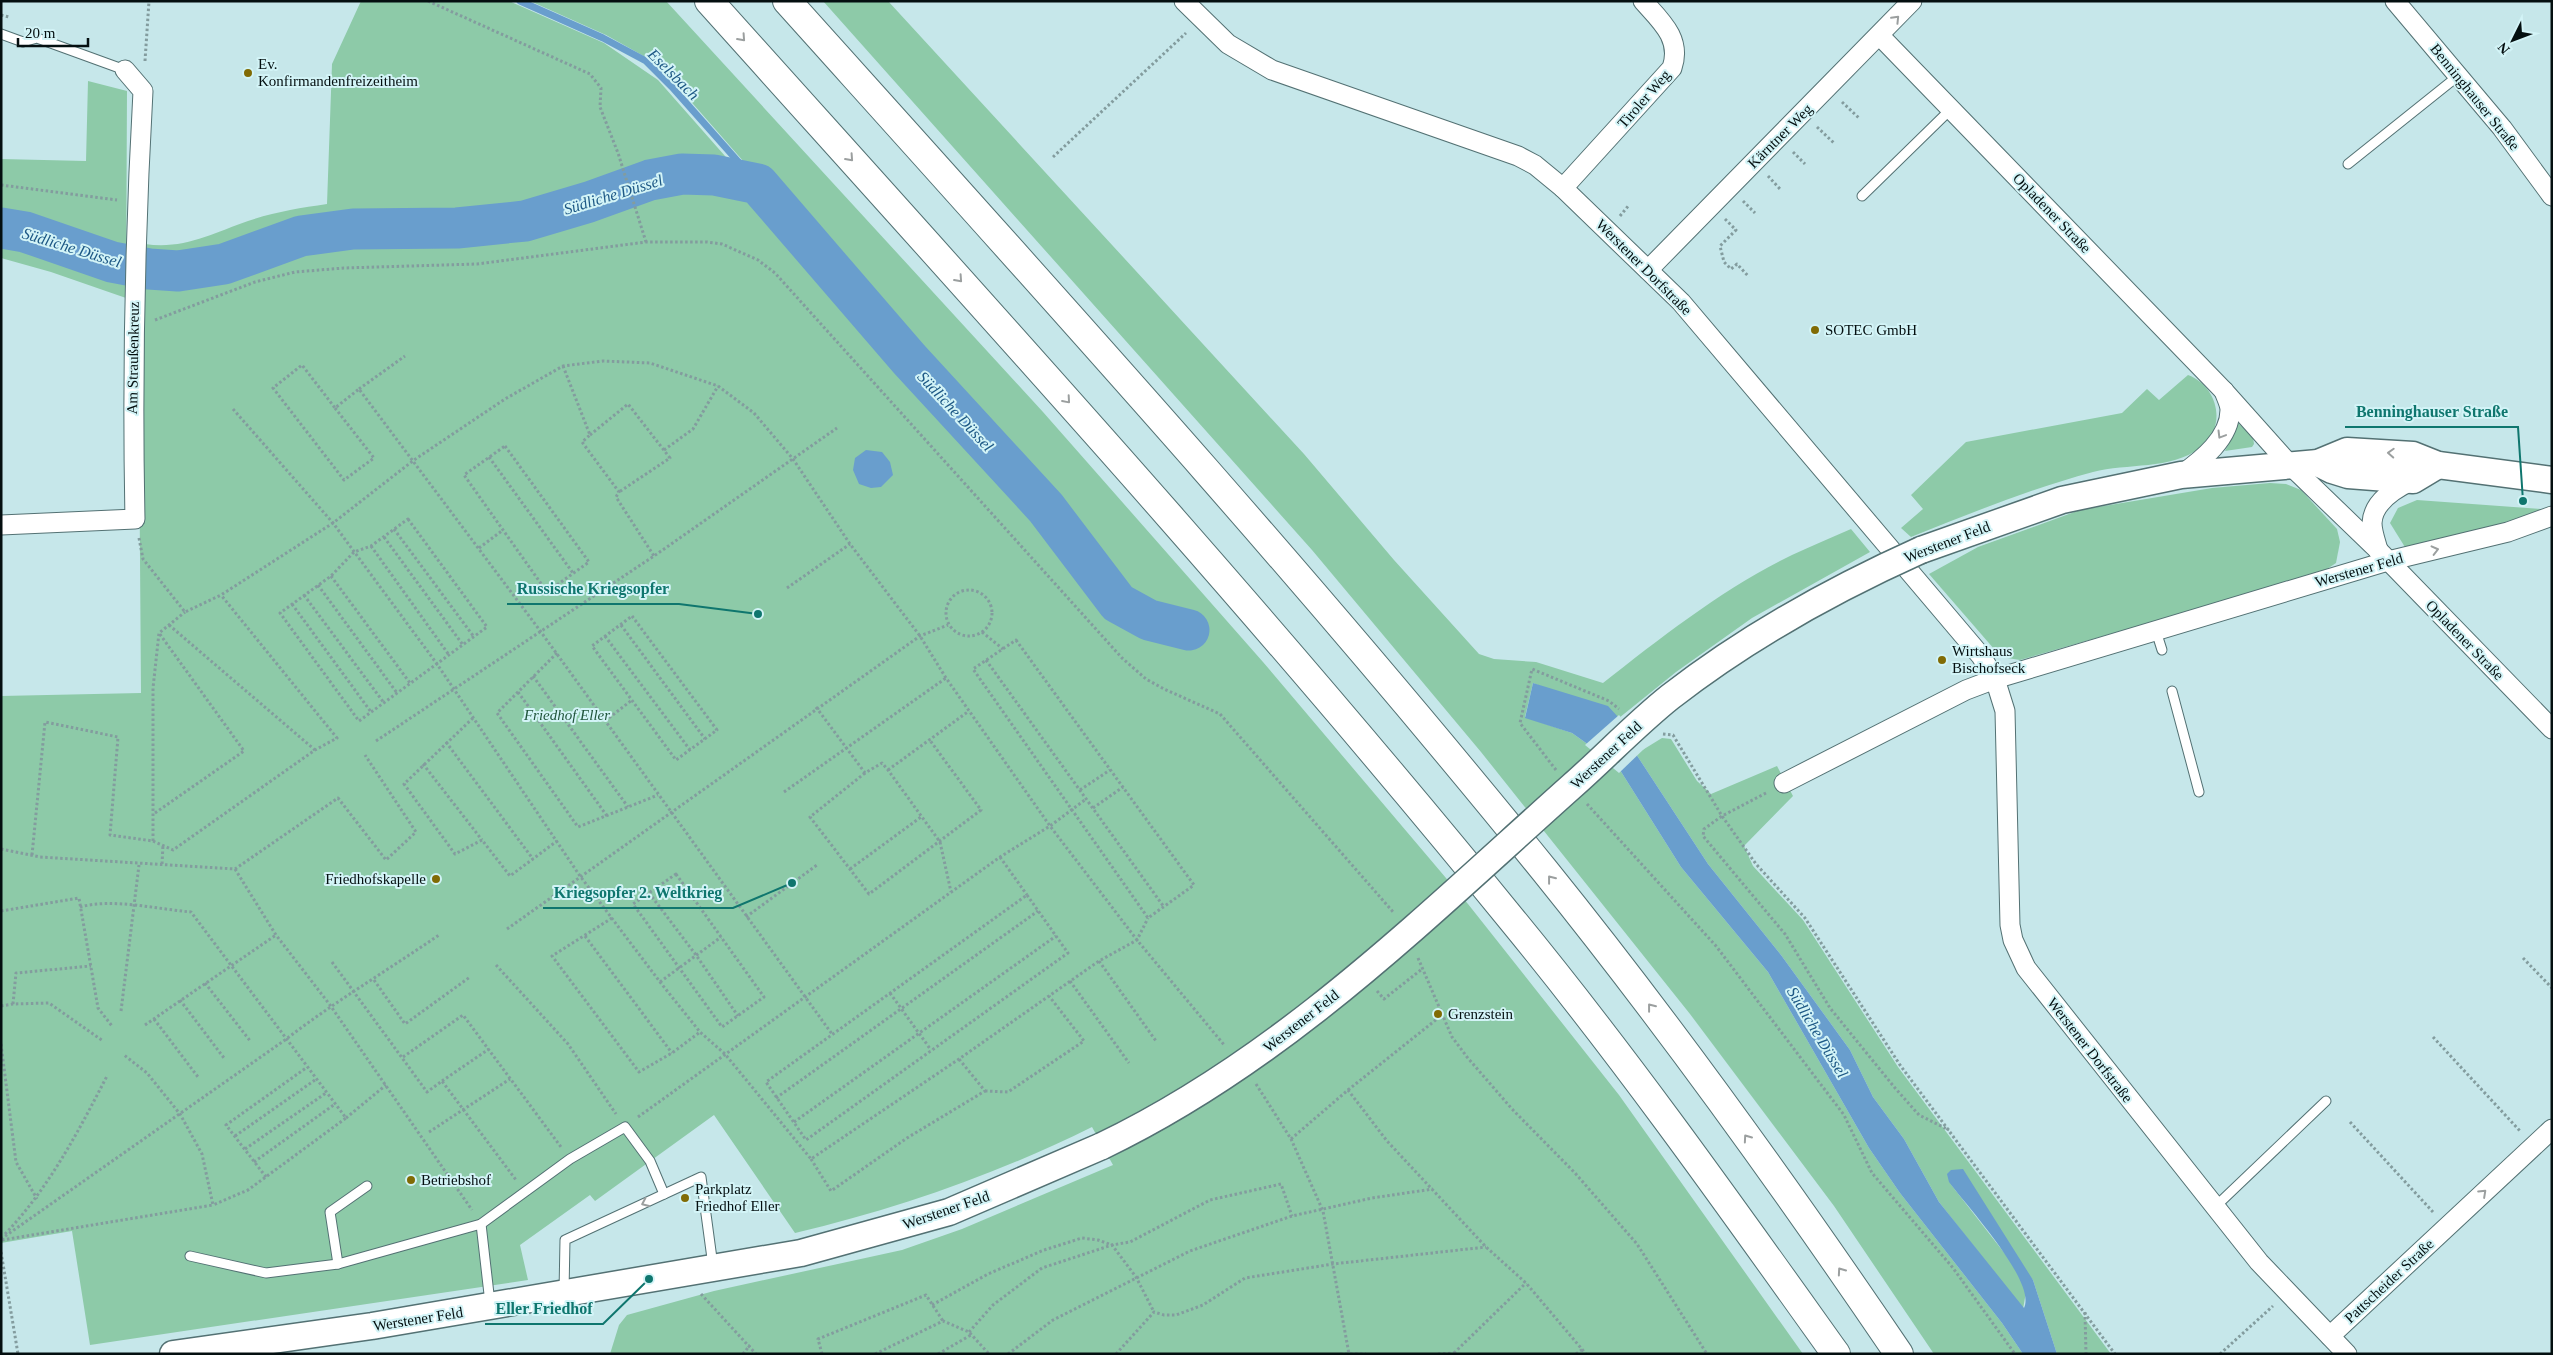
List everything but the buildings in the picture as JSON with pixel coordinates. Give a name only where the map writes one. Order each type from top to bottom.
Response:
[{"type":"highway","points":[[709,1],[1036,365],[1319,688],[1515,923],[1646,1089],[1836,1354]]},
{"type":"highway","points":[[787,1],[1073,318],[1396,692],[1546,873],[1684,1049],[1899,1354]]},
{"type":"main road","name":"Werstener Feld","points":[[173,1354],[238,1349],[564,1293],[705,1271],[836,1245],[949,1212],[1102,1146],[1160,1116],[1215,1084],[1326,1003],[1381,957],[1642,721],[1725,657],[1813,602],[1921,550],[2062,500],[2181,475],[2318,463],[2335,454],[2359,451],[2413,455],[2438,465],[2552,480]]},
{"type":"main road","name":"Werstener Feld","points":[[2318,463],[2348,475],[2413,480]]},
{"type":"main road","points":[[2413,480],[2438,465]]},
{"type":"street","name":"Werstener Dorfstraße","points":[[1184,1],[1201,19],[1239,52],[1272,70],[1518,156],[1535,165],[1563,188],[1704,327],[1975,649],[1995,679],[2005,712],[2008,909],[2010,925],[2018,952],[2026,968],[2259,1262],[2348,1354]]},
{"type":"street","name":"Tiroler Weg","points":[[1563,188],[1672,68],[1675,58],[1672,36],[1643,1]]},
{"type":"street","name":"Kärntner Weg","points":[[1648,270],[1880,36],[1912,1]]},
{"type":"street","name":"Benninghauser Straße","points":[[2395,1],[2502,128],[2552,196]]},
{"type":"street","name":"Opladener Straße","points":[[1880,36],[2224,390],[2290,465],[2383,556],[2552,729]]},
{"type":"street","points":[[125,70],[143,91]]},
{"type":"street","name":"Am Straußenkreuz","points":[[135,519],[134,290],[143,91]]},
{"type":"street","points":[[2181,475],[2210,451],[2228,422],[2230,408],[2224,390]]},
{"type":"street","points":[[2383,556],[2372,524],[2376,512],[2391,493],[2413,480]]},
{"type":"street","name":"Werstener Feld","points":[[1995,679],[2156,631],[2383,556],[2508,532],[2552,516]]},
{"type":"street","points":[[1,525],[135,519]]},
{"type":"street","points":[[1784,783],[1966,690],[1995,679]]},
{"type":"street","name":"Pattscheider Straße","points":[[2330,1336],[2552,1129]]},
{"type":"lane","points":[[1,34],[23,42],[37,38],[125,70]]},
{"type":"lane","points":[[2348,164],[2459,76]]},
{"type":"lane","points":[[1862,196],[1951,109]]},
{"type":"lane","points":[[2156,631],[2162,650]]},
{"type":"lane","points":[[2172,691],[2199,792]]},
{"type":"lane","points":[[2215,1207],[2326,1102]]},
{"type":"lane","points":[[190,1256],[266,1273],[338,1264],[481,1224],[570,1159],[625,1127],[650,1161],[664,1194]]},
{"type":"lane","points":[[564,1293],[564,1240],[701,1177],[705,1271]]},
{"type":"lane","points":[[338,1264],[330,1212],[367,1186]]},
{"type":"lane","points":[[481,1224],[491,1306]]},
{"type":"path","points":[[143,91],[148,1]]},
{"type":"path","points":[[428,1],[590,74],[601,88],[600,107],[618,153],[646,242]]},
{"type":"path","points":[[1053,157],[1201,19]]},
{"type":"path","points":[[1841,101],[1860,119]]},
{"type":"path","points":[[1817,126],[1835,144]]},
{"type":"path","points":[[1792,151],[1805,164]]},
{"type":"path","points":[[1768,176],[1780,189]]},
{"type":"path","points":[[1,185],[137,203]]},
{"type":"path","points":[[1743,201],[1756,213]]},
{"type":"path","points":[[1725,219],[1736,230],[1720,246],[1724,262],[1731,269],[1737,264],[1749,277]]},
{"type":"path","points":[[134,326],[255,282],[295,272],[344,268],[477,264],[646,242],[707,242],[722,244],[758,260],[775,273],[1097,633],[1146,679],[1220,714],[1399,921]]},
{"type":"path","points":[[335,408],[405,356]]},
{"type":"path","points":[[153,841],[153,688],[159,633],[185,612],[221,595],[333,523],[414,460],[505,399],[564,366],[603,361],[650,363],[718,386],[754,413],[793,459],[850,544],[920,636],[946,678],[1050,826],[1137,940],[1229,1051]]},
{"type":"path","points":[[302,365],[335,408],[374,458],[344,480],[273,388],[302,365]]},
{"type":"path","points":[[564,366],[590,435]]},
{"type":"path","points":[[664,450],[693,429],[718,386]]},
{"type":"path","points":[[359,389],[541,632],[832,1034]]},
{"type":"path","points":[[619,492],[582,442],[628,404],[670,458],[619,492],[616,497],[654,556]]},
{"type":"path","points":[[233,409],[333,523],[437,664],[580,876],[700,1032],[725,1054],[810,1159],[831,1191],[908,1138],[985,1091],[1008,1092],[1084,1041],[1049,996]]},
{"type":"path","points":[[376,741],[452,688],[541,632],[654,556],[837,428]]},
{"type":"path","points":[[505,446],[589,562],[547,592],[503,530],[464,475],[505,446]]},
{"type":"path","points":[[489,457],[573,573]]},
{"type":"path","points":[[135,519],[143,558],[185,612]]},
{"type":"path","points":[[408,519],[487,627],[359,721],[280,613],[331,576],[354,552],[371,546],[408,519]]},
{"type":"path","points":[[394,529],[474,637]]},
{"type":"path","points":[[479,548],[503,530]]},
{"type":"path","points":[[384,537],[463,645]]},
{"type":"path","points":[[787,588],[850,544]]},
{"type":"path","points":[[371,546],[449,655]]},
{"type":"path","points":[[331,576],[410,683]]},
{"type":"path","points":[[318,585],[397,693]]},
{"type":"path","points":[[974,590],[987,598],[992,608],[988,625],[982,632],[966,636],[957,633],[948,625],[946,613],[948,602],[956,593],[974,590]]},
{"type":"path","points":[[32,855],[45,722],[118,737],[110,835],[153,841],[173,850],[315,750],[337,738],[221,595]]},
{"type":"path","points":[[304,595],[384,702]]},
{"type":"path","points":[[292,604],[370,712]]},
{"type":"path","points":[[632,616],[716,730],[676,760],[592,646],[605,636],[632,616]]},
{"type":"path","points":[[169,625],[315,750]]},
{"type":"path","points":[[621,625],[705,739]]},
{"type":"path","points":[[507,929],[816,707],[920,636],[948,625]]},
{"type":"path","points":[[982,632],[1003,649]]},
{"type":"path","points":[[154,813],[244,751],[159,633]]},
{"type":"path","points":[[605,636],[690,750]]},
{"type":"path","points":[[810,1159],[959,1059],[1099,961],[1137,940],[1148,918],[1194,885],[1016,640],[973,669],[1148,918]]},
{"type":"path","points":[[556,653],[497,713],[508,730],[578,827],[658,795]]},
{"type":"path","points":[[986,660],[1164,906]]},
{"type":"path","points":[[1562,777],[1520,723],[1532,668],[1609,701],[1624,712]]},
{"type":"path","points":[[533,676],[628,807]]},
{"type":"path","points":[[784,792],[946,678]]},
{"type":"path","points":[[518,692],[608,816]]},
{"type":"path","points":[[605,721],[632,700]]},
{"type":"path","points":[[816,707],[865,773]]},
{"type":"path","points":[[888,770],[928,739],[970,711]]},
{"type":"path","points":[[473,718],[404,784],[455,854],[482,840]]},
{"type":"path","points":[[1656,734],[1674,735],[1722,816],[1756,864],[1804,918],[1900,1065],[2115,1354]]},
{"type":"path","points":[[928,739],[981,810],[940,842],[869,894],[810,817],[865,773],[882,763],[940,842],[951,892]]},
{"type":"path","points":[[446,742],[533,859]]},
{"type":"path","points":[[1,849],[32,855],[139,865],[162,864],[236,870],[338,798],[386,860],[416,832],[365,755]]},
{"type":"path","points":[[423,764],[510,876],[557,842]]},
{"type":"path","points":[[1080,790],[1110,770]]},
{"type":"path","points":[[1784,783],[1722,816],[1704,829],[1703,836],[1785,934],[1830,1008],[1895,1088],[1919,1114],[1950,1130]]},
{"type":"path","points":[[1093,808],[1123,787]]},
{"type":"path","points":[[1581,798],[1716,946],[1844,1115],[1872,1173],[1953,1268],[2015,1354]]},
{"type":"path","points":[[496,965],[568,1044],[625,1127],[1000,856],[1050,826],[1086,799]]},
{"type":"path","points":[[850,869],[921,817]]},
{"type":"path","points":[[162,864],[163,845]]},
{"type":"path","points":[[1000,856],[1068,953],[806,1140],[766,1082],[1027,895]]},
{"type":"path","points":[[121,1011],[136,907],[139,865]]},
{"type":"path","points":[[746,916],[817,865]]},
{"type":"path","points":[[236,870],[276,935],[330,1005],[481,1224]]},
{"type":"path","points":[[676,874],[764,997],[722,1027],[633,904],[649,892],[676,874]]},
{"type":"path","points":[[649,892],[738,1016]]},
{"type":"path","points":[[1,911],[79,898],[98,1008],[112,1026]]},
{"type":"path","points":[[80,907],[95,903],[125,903],[136,907],[191,912],[315,1080],[346,1118]]},
{"type":"path","points":[[776,1098],[1038,911]]},
{"type":"path","points":[[612,918],[552,956],[638,1072],[672,1054],[700,1032]]},
{"type":"path","points":[[1,1239],[285,1040],[330,1005],[374,980],[439,934]]},
{"type":"path","points":[[145,1025],[231,964],[276,935]]},
{"type":"path","points":[[585,936],[672,1054]]},
{"type":"path","points":[[794,1122],[1056,936]]},
{"type":"path","points":[[660,982],[721,937]]},
{"type":"path","points":[[1417,956],[1452,1037],[1512,1109],[1575,1173],[1637,1244],[1707,1354]]},
{"type":"path","points":[[2523,958],[2552,988]]},
{"type":"path","points":[[1099,961],[1156,1041]]},
{"type":"path","points":[[332,962],[427,1092],[488,1049]]},
{"type":"path","points":[[13,1004],[16,974],[91,966]]},
{"type":"path","points":[[1383,986],[1377,991],[1384,999],[1422,969]]},
{"type":"path","points":[[374,980],[405,1024],[470,977]]},
{"type":"path","points":[[1070,981],[1129,1063]]},
{"type":"path","points":[[205,983],[251,1042]]},
{"type":"path","points":[[890,993],[932,1050]]},
{"type":"path","points":[[180,1000],[224,1058]]},
{"type":"path","points":[[1,1006],[49,1003],[103,1041]]},
{"type":"path","points":[[403,1057],[463,1015],[570,1159]]},
{"type":"path","points":[[1291,1139],[1348,1090],[1442,1015]]},
{"type":"path","points":[[154,1019],[198,1077]]},
{"type":"path","points":[[2434,1037],[2534,1146]]},
{"type":"path","points":[[1,1044],[16,1162],[37,1199]]},
{"type":"path","points":[[124,1055],[147,1073],[180,1114],[202,1154],[213,1205]]},
{"type":"path","points":[[959,1059],[985,1091]]},
{"type":"path","points":[[266,1177],[226,1125],[306,1068]]},
{"type":"path","points":[[1,1239],[37,1199],[76,1137],[107,1076]]},
{"type":"path","points":[[429,1132],[510,1078]]},
{"type":"path","points":[[235,1136],[315,1080]]},
{"type":"path","points":[[442,1081],[525,1192]]},
{"type":"path","points":[[1254,1081],[1291,1139],[1323,1211],[1349,1353]]},
{"type":"path","points":[[1,1239],[213,1205],[248,1190],[346,1118],[386,1085]]},
{"type":"path","points":[[1348,1090],[1387,1141],[1486,1247],[1526,1283],[1586,1354]]},
{"type":"path","points":[[244,1149],[326,1094]]},
{"type":"path","points":[[254,1162],[334,1104]]},
{"type":"path","name":"Pattscheider Straße","points":[[2350,1122],[2447,1227]]},
{"type":"path","points":[[938,1354],[970,1333],[993,1305],[1042,1268],[1112,1245],[1130,1242],[1210,1200],[1281,1184],[1292,1216]]},
{"type":"path","points":[[1008,1354],[1053,1320],[1190,1251],[1292,1216],[1323,1211],[1372,1198],[1433,1189]]},
{"type":"path","points":[[932,1305],[988,1274],[1044,1250],[1082,1238],[1098,1240],[1112,1245],[1136,1277],[1154,1312],[1164,1315],[1176,1315],[1194,1309],[1245,1278],[1333,1264],[1486,1247]]},
{"type":"path","points":[[1,1252],[18,1354]]},
{"type":"path","points":[[705,1271],[702,1297],[750,1345],[756,1354]]},
{"type":"path","points":[[1438,1354],[1454,1353],[1526,1283]]},
{"type":"path","points":[[2220,1354],[2288,1293]]},
{"type":"path","points":[[822,1354],[818,1340],[926,1295],[942,1321],[970,1333],[989,1354]]},
{"type":"path","points":[[1116,1354],[1154,1312]]},
{"type":"path","points":[[2085,1312],[2086,1354]]},
{"type":"path","points":[[875,1354],[942,1321]]},
{"type":"path","points":[[743,1354],[750,1345]]},
{"type":"path","points":[[1576,1354],[1582,1349]]},
{"type":"path","points":[[1340,1354],[1366,1354]]},
{"type":"green space","name":"Friedhof Eller","points":[[361,1],[509,1],[604,43],[658,80],[1046,520],[1105,600],[1121,616],[1192,639],[1192,628],[1134,606],[658,64],[606,35],[530,1],[666,1],[1043,412],[1263,662],[1468,904],[1619,1095],[1803,1354],[610,1354],[619,1325],[627,1315],[714,1291],[902,1250],[962,1229],[1113,1165],[1092,1127],[1020,1160],[946,1189],[872,1213],[795,1233],[714,1115],[595,1201],[590,1195],[520,1245],[528,1280],[90,1345],[72,1231],[1,1243],[1,696],[141,693],[139,422],[145,244],[172,245],[185,243],[268,215],[327,204],[332,64]]},
{"type":"green space","points":[[823,1],[888,1],[1304,454],[1394,560],[1479,654],[1494,659],[1536,662],[1603,683],[1671,631],[1742,582],[1792,555],[1851,529],[1870,552],[1752,618],[1676,672],[1619,718],[1533,683],[1525,717],[1572,733],[1603,755],[1620,770],[1681,867],[1768,972],[1869,1148],[1900,1193],[2002,1323],[2023,1354],[1934,1354],[1834,1206],[1690,1014],[1481,752],[1312,550]]},
{"type":"green space","points":[[88,81],[127,91],[126,298],[51,272],[1,258],[1,159],[86,161]]},
{"type":"green space","points":[[2188,375],[2198,380],[2212,397],[2216,408],[2216,419],[2209,439],[2200,448],[2188,455],[2162,463],[2093,472],[2001,502],[1911,537],[1901,528],[1923,509],[1911,495],[1966,442],[2122,413],[2147,389],[2159,400]]},
{"type":"green space","points":[[2237,422],[2253,437],[2254,444],[2252,447],[2225,451],[2233,435]]},
{"type":"green space","points":[[2270,483],[2286,484],[2301,490],[2337,529],[2340,542],[2336,563],[2324,571],[2284,584],[2020,660],[2001,657],[1929,574],[1978,547],[2080,510],[2212,488]]},
{"type":"green space","points":[[2417,500],[2541,509],[2543,513],[2408,552],[2390,523],[2398,508]]},
{"type":"green space","points":[[1662,738],[1671,739],[1697,781],[1711,794],[1777,766],[1793,796],[1744,846],[1753,866],[1803,920],[1898,1067],[2111,1354],[2057,1354],[2033,1280],[1949,1182],[2016,1268],[2026,1292],[2023,1309],[1939,1202],[1904,1139],[1873,1097],[1850,1050],[1781,955],[1708,864],[1636,754]]},
{"type":"water","points":[[866,450],[882,452],[890,462],[893,475],[881,487],[871,488],[859,484],[853,470],[855,458]]},
{"type":"water","points":[[1533,683],[1608,706],[1619,718],[1636,754],[1708,864],[1781,955],[1850,1050],[1873,1097],[1904,1139],[1939,1202],[2024,1308],[2025,1296],[2020,1281],[2010,1263],[1984,1225],[1949,1182],[1947,1174],[1951,1170],[1963,1169],[2033,1280],[2057,1354],[2023,1354],[2002,1323],[1900,1193],[1869,1148],[1768,972],[1681,867],[1620,770],[1603,755],[1572,733],[1525,718]]},
{"type":"pier","points":[[1619,715],[1646,747],[1619,773],[1585,745]]},
{"type":"waterway","name":"Eselsbach","points":[[520,1],[603,38],[646,61],[672,87],[758,184]]},
{"type":"waterway","name":"Südliche Düssel","points":[[1,228],[25,232],[112,262],[149,269],[178,271],[224,264],[301,236],[353,229],[457,228],[525,221],[589,202],[650,180],[682,174],[714,175],[758,184],[909,359],[1046,508],[1118,603],[1149,620],[1189,630]]},
{"type":"place","name":"Ev. Konfirmandenfreizeitheim","points":[[248,73]]},
{"type":"place","name":"SOTEC GmbH","points":[[1815,330]]},
{"type":"place","name":"Benninghauser Straße","points":[[2523,501]]},
{"type":"place","name":"Russische Kriegsopfer","points":[[758,614]]},
{"type":"place","name":"Wirtshaus Bischofseck","points":[[1942,660]]},
{"type":"place","name":"Friedhofskapelle","points":[[436,879]]},
{"type":"place","name":"Kriegsopfer 2. Weltkrieg","points":[[792,883]]},
{"type":"place","name":"Grenzstein","points":[[1438,1014]]},
{"type":"place","name":"Betriebshof","points":[[411,1180]]},
{"type":"place","name":"Parkplatz Friedhof Eller","points":[[685,1198]]},
{"type":"place","name":"Eller Friedhof","points":[[649,1279]]}]
